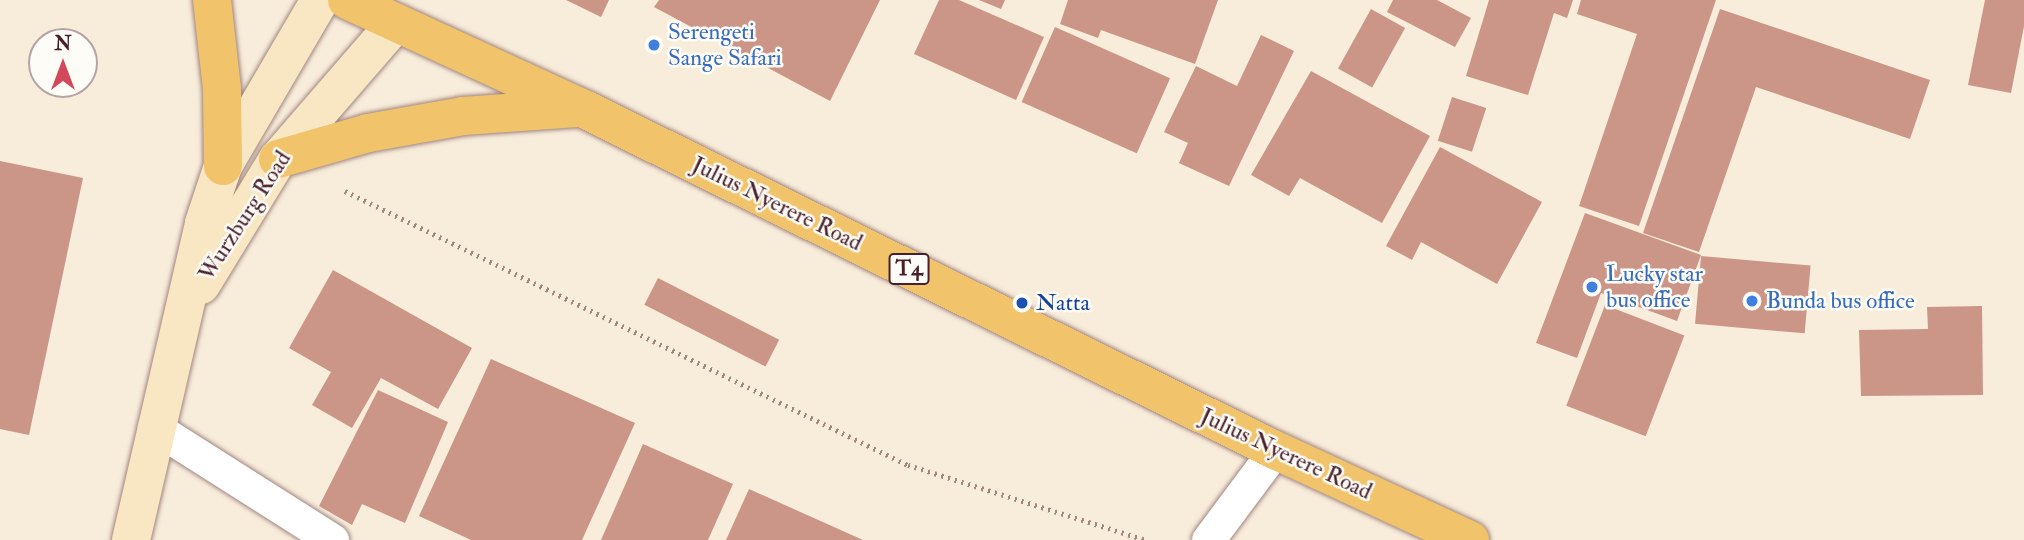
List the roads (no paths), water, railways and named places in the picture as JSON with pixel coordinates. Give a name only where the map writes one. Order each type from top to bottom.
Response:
[{"type":"highway","points":[[212,0],[222,89],[223,166]]},
{"type":"highway","name":"Julius Nyerere Road","points":[[347,0],[582,108],[1276,450],[1470,540]]},
{"type":"highway","points":[[278,159],[368,133],[463,116],[582,108]]},
{"type":"main road","name":"Wurzburg Road","points":[[131,540],[154,427],[204,223],[223,166],[320,0]]},
{"type":"main road","name":"Wurzburg Road","points":[[182,317],[278,159],[396,23]]},
{"type":"lane","points":[[154,427],[332,540]]},
{"type":"lane","points":[[1208,540],[1276,450]]},
{"type":"place","name":"Serengeti Sange Safari","points":[[654,45]]},
{"type":"place","name":"Lucky star bus office","points":[[1592,287]]},
{"type":"place","name":"Bunda bus office","points":[[1752,301]]},
{"type":"place","name":"Natta","points":[[1022,303]]}]
